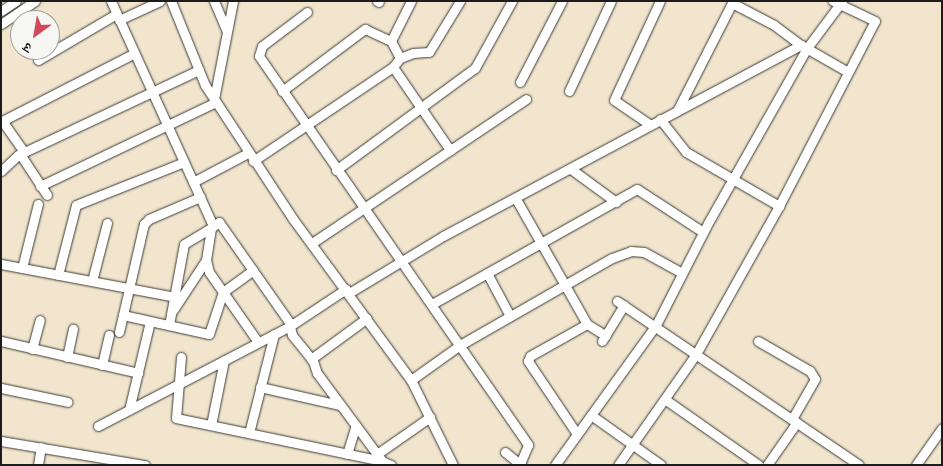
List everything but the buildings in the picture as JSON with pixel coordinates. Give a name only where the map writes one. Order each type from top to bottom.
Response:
[{"type":"street","points":[[1,11],[16,1]]},
{"type":"street","points":[[1,24],[35,1]]},
{"type":"street","points":[[111,1],[133,54],[200,197],[212,227],[206,260],[172,312]]},
{"type":"street","points":[[60,48],[118,17],[160,1]]},
{"type":"street","points":[[171,1],[199,70],[215,101],[251,157],[411,380],[450,464]]},
{"type":"street","points":[[214,1],[227,31]]},
{"type":"street","points":[[215,101],[233,1]]},
{"type":"street","points":[[390,40],[411,1]]},
{"type":"street","points":[[193,182],[251,157],[393,67],[400,58],[413,53],[429,52],[434,48],[460,1]]},
{"type":"street","points":[[336,170],[475,68],[512,1]]},
{"type":"street","points":[[520,82],[562,1]]},
{"type":"street","points":[[570,91],[611,1]]},
{"type":"street","points":[[648,124],[614,100],[660,1]]},
{"type":"street","points":[[677,111],[732,2],[774,25],[804,47],[848,72]]},
{"type":"street","points":[[555,465],[656,324],[703,232],[736,178],[804,47],[838,2],[875,21],[779,206],[696,354],[666,400],[618,465]]},
{"type":"street","points":[[307,12],[259,51],[304,125],[403,261],[528,445],[521,464],[505,452]]},
{"type":"street","points":[[282,91],[362,31],[370,30],[390,40],[400,58]]},
{"type":"street","points":[[98,426],[290,326],[348,291],[648,124],[804,47]]},
{"type":"street","points":[[47,195],[2,121],[133,54]]},
{"type":"street","points":[[393,67],[419,109],[450,150]]},
{"type":"street","points":[[1,171],[22,153],[199,70]]},
{"type":"street","points":[[312,243],[526,100]]},
{"type":"street","points":[[40,186],[215,101]]},
{"type":"street","points":[[660,119],[686,152],[736,178],[779,206]]},
{"type":"street","points":[[58,275],[76,205],[184,162]]},
{"type":"street","points":[[570,169],[616,202]]},
{"type":"street","points":[[432,304],[637,189],[703,232]]},
{"type":"street","points":[[119,332],[144,224],[149,219],[200,197]]},
{"type":"street","points":[[516,199],[587,324],[604,338],[621,303],[656,324],[696,354],[858,465]]},
{"type":"street","points":[[22,268],[38,204]]},
{"type":"street","points":[[169,325],[184,244],[219,222],[290,326],[292,335],[311,359],[317,373],[383,460]]},
{"type":"street","points":[[92,281],[107,223]]},
{"type":"street","points":[[411,380],[460,345],[563,284],[630,251],[644,252],[682,273]]},
{"type":"street","points":[[206,260],[209,272],[258,342]]},
{"type":"street","points":[[1,264],[175,297]]},
{"type":"street","points":[[123,315],[210,334],[223,292],[253,270]]},
{"type":"street","points":[[487,273],[510,316]]},
{"type":"street","points":[[311,359],[366,318]]},
{"type":"street","points":[[32,349],[40,320]]},
{"type":"street","points":[[129,410],[150,321]]},
{"type":"street","points":[[577,434],[528,361],[530,356],[587,324]]},
{"type":"street","points":[[67,357],[74,329]]},
{"type":"street","points":[[249,433],[274,334]]},
{"type":"street","points":[[102,365],[109,335]]},
{"type":"street","points":[[758,341],[810,371],[815,379],[795,421],[767,465]]},
{"type":"street","points":[[1,342],[138,373]]},
{"type":"street","points":[[181,357],[176,418],[383,460]]},
{"type":"street","points":[[211,425],[224,360]]},
{"type":"street","points":[[260,387],[340,404]]},
{"type":"street","points":[[1,388],[68,402]]},
{"type":"street","points":[[666,400],[759,465]]},
{"type":"street","points":[[591,415],[661,465]]},
{"type":"street","points":[[383,460],[430,418]]},
{"type":"street","points":[[347,454],[356,426]]},
{"type":"street","points":[[916,465],[942,428]]},
{"type":"street","points":[[1,441],[41,447],[88,460],[145,465]]},
{"type":"street","points":[[38,465],[41,447]]}]
